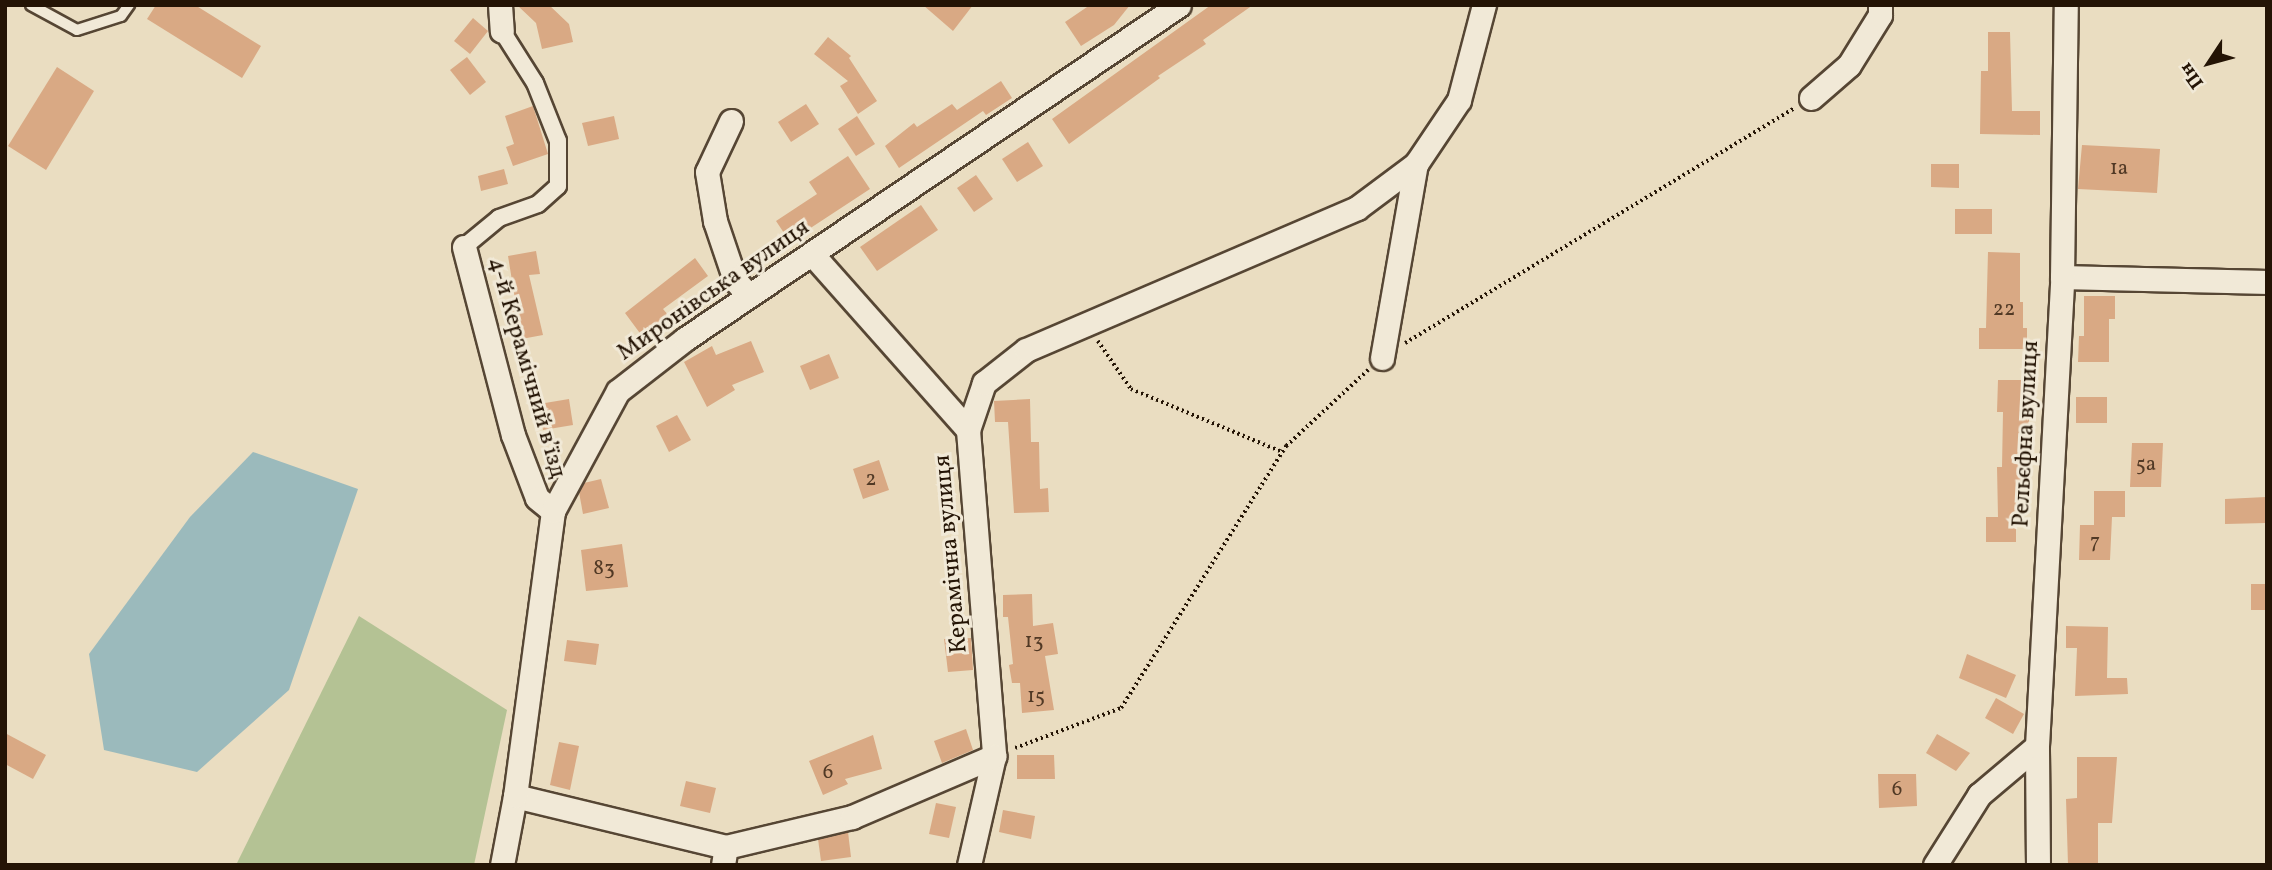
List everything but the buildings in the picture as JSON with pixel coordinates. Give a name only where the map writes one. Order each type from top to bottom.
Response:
[{"type":"street","name":"4-й Керамічний в’їзд","points":[[499,5],[502,31],[535,83],[558,141],[558,186],[538,204],[499,218],[464,247],[513,435],[537,498],[553,511]]},
{"type":"street","name":"Миронівська вулиця","points":[[502,865],[515,796],[553,511],[618,391],[685,339],[1180,5]]},
{"type":"street","points":[[968,430],[984,383],[1026,350],[1357,208],[1416,164],[1458,100],[1484,5]]},
{"type":"street","points":[[1811,98],[1849,65],[1880,15],[1880,5]]},
{"type":"street","name":"Рельєфна вулиця","points":[[2038,865],[2037,746],[2062,277],[2066,5]]},
{"type":"street","points":[[731,121],[707,173],[715,221],[735,280],[749,296]]},
{"type":"street","points":[[1382,358],[1416,164]]},
{"type":"street","name":"Керамічна вулиця","points":[[812,254],[968,430],[994,756],[969,865]]},
{"type":"street","points":[[2062,277],[2267,282]]},
{"type":"street","points":[[1935,865],[1979,795],[2037,746]]},
{"type":"street","points":[[515,796],[724,856],[852,817],[994,756]]},
{"type":"lane","points":[[31,5],[77,30],[121,16],[129,5]]},
{"type":"path","points":[[994,756],[1121,708],[1282,452],[1382,358],[1811,98]]},
{"type":"path","points":[[1087,324],[1131,389],[1282,452]]},
{"type":"green space","points":[[359,616],[507,710],[474,865],[236,865]]},
{"type":"water","points":[[253,452],[358,489],[289,690],[197,772],[104,750],[89,654],[190,517]]}]
